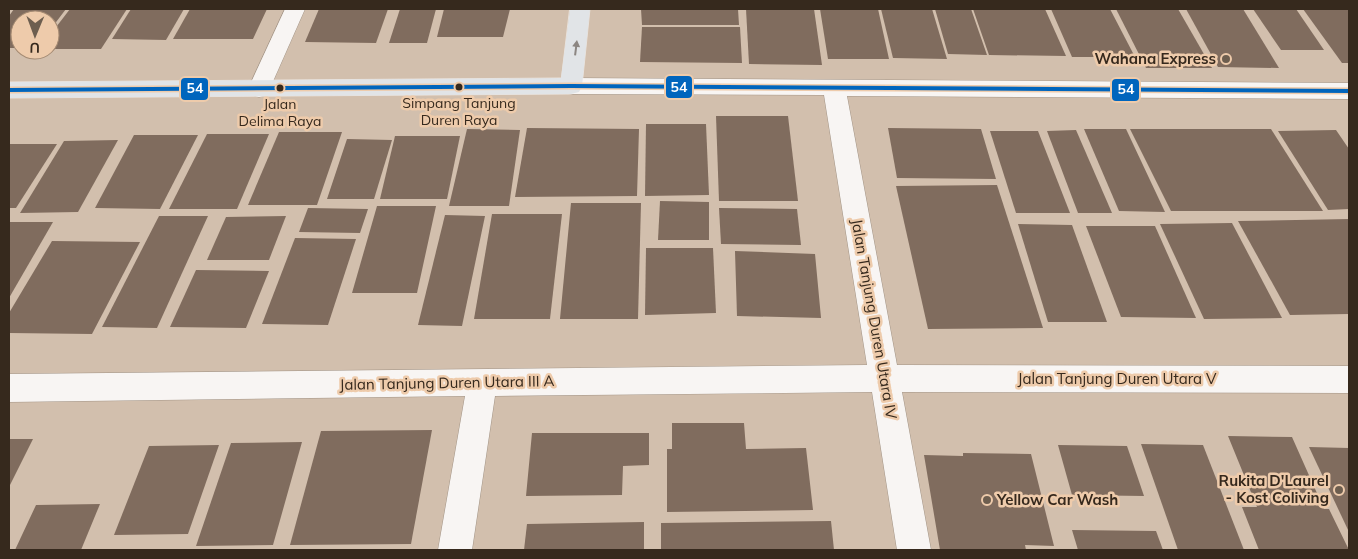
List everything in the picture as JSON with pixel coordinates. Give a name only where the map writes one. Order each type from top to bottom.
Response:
[{"type":"main road","points":[[9,90],[571,86],[580,9]]},
{"type":"street","points":[[259,88],[295,9]]},
{"type":"street","points":[[571,86],[1349,91]]},
{"type":"street","name":"Jalan Tanjung Duren Utara IV","points":[[834,87],[914,550]]},
{"type":"street","name":"Jalan Tanjung Duren Utara V","points":[[885,378],[1349,380]]},
{"type":"street","name":"Jalan Tanjung Duren Utara III A","points":[[9,388],[885,378]]},
{"type":"street","points":[[455,550],[482,383]]},
{"type":"building","points":[[66,9],[60,17],[60,10],[13,10]]},
{"type":"building","points":[[70,9],[127,9],[101,49],[60,49],[60,22]]},
{"type":"building","points":[[131,9],[184,9],[166,40],[112,39]]},
{"type":"building","points":[[190,9],[267,9],[253,39],[173,39]]},
{"type":"building","points":[[319,9],[388,9],[376,43],[305,42]]},
{"type":"building","points":[[400,9],[436,9],[427,43],[389,43]]},
{"type":"building","points":[[444,9],[510,9],[503,37],[437,37]]},
{"type":"building","points":[[641,9],[738,9],[739,25],[642,25]]},
{"type":"building","points":[[746,9],[814,9],[822,65],[749,64]]},
{"type":"building","points":[[820,9],[878,9],[889,59],[828,59]]},
{"type":"building","points":[[881,9],[932,9],[947,59],[893,58]]},
{"type":"building","points":[[935,9],[971,9],[987,55],[948,54]]},
{"type":"building","points":[[973,9],[1045,9],[1066,56],[989,55]]},
{"type":"building","points":[[1051,9],[1110,9],[1135,57],[1072,57]]},
{"type":"building","points":[[1116,9],[1178,9],[1212,68],[1146,68]]},
{"type":"building","points":[[1186,9],[1243,9],[1279,68],[1218,67]]},
{"type":"building","points":[[1253,9],[1296,9],[1324,50],[1281,50]]},
{"type":"building","points":[[1303,9],[1349,9],[1349,63],[1342,63]]},
{"type":"building","points":[[10,15],[10,48],[9,48]]},
{"type":"building","points":[[642,27],[740,27],[742,63],[640,62]]},
{"type":"building","points":[[716,116],[788,116],[798,201],[719,201]]},
{"type":"building","points":[[646,124],[706,124],[709,195],[645,196]]},
{"type":"building","points":[[527,128],[639,129],[637,196],[515,197]]},
{"type":"building","points":[[888,128],[981,129],[996,179],[897,178]]},
{"type":"building","points":[[467,129],[520,130],[509,206],[449,206]]},
{"type":"building","points":[[1084,129],[1126,129],[1165,212],[1119,211]]},
{"type":"building","points":[[1130,129],[1271,129],[1323,211],[1171,211]]},
{"type":"building","points":[[1076,130],[1112,213],[1078,213],[1047,131]]},
{"type":"building","points":[[1336,130],[1349,149],[1349,209],[1328,210],[1278,131]]},
{"type":"building","points":[[990,131],[1038,131],[1070,213],[1016,213]]},
{"type":"building","points":[[279,132],[342,132],[317,205],[248,205]]},
{"type":"building","points":[[207,134],[269,134],[237,209],[169,209]]},
{"type":"building","points":[[134,135],[198,135],[160,209],[95,208]]},
{"type":"building","points":[[395,136],[460,136],[447,199],[380,199]]},
{"type":"building","points":[[347,139],[392,140],[374,199],[327,199]]},
{"type":"building","points":[[118,140],[78,212],[20,213],[64,141]]},
{"type":"building","points":[[9,144],[57,144],[16,208],[9,208]]},
{"type":"building","points":[[997,185],[1043,328],[928,329],[896,186]]},
{"type":"building","points":[[660,201],[709,202],[709,240],[658,240]]},
{"type":"building","points":[[571,203],[641,203],[638,319],[560,319]]},
{"type":"building","points":[[377,206],[436,206],[417,293],[352,293]]},
{"type":"building","points":[[308,208],[368,209],[360,233],[299,232]]},
{"type":"building","points":[[719,208],[797,209],[801,245],[721,244]]},
{"type":"building","points":[[492,214],[562,214],[550,319],[474,319]]},
{"type":"building","points":[[445,215],[485,216],[462,326],[418,325]]},
{"type":"building","points":[[159,216],[208,216],[157,328],[102,327]]},
{"type":"building","points":[[286,216],[269,260],[207,260],[226,217]]},
{"type":"building","points":[[1349,219],[1349,314],[1290,315],[1238,221]]},
{"type":"building","points":[[9,222],[53,222],[9,298]]},
{"type":"building","points":[[1232,223],[1282,318],[1204,319],[1160,224]]},
{"type":"building","points":[[1018,224],[1072,225],[1107,322],[1048,322]]},
{"type":"building","points":[[1086,226],[1155,226],[1196,318],[1121,317]]},
{"type":"building","points":[[295,238],[356,239],[328,325],[262,324]]},
{"type":"building","points":[[52,241],[140,242],[92,334],[9,333],[9,313]]},
{"type":"building","points":[[646,248],[713,248],[716,313],[645,315]]},
{"type":"building","points":[[735,251],[815,254],[821,318],[737,316]]},
{"type":"building","points":[[196,270],[269,271],[246,328],[170,327]]},
{"type":"building","points":[[672,423],[744,423],[746,449],[806,448],[813,510],[667,512],[667,449],[672,449]]},
{"type":"building","points":[[432,430],[411,544],[290,545],[321,431]]},
{"type":"building","points":[[532,433],[649,433],[649,465],[623,466],[622,495],[526,496]]},
{"type":"building","points":[[1228,436],[1292,437],[1324,509],[1329,509],[1349,550],[1259,550],[1242,507],[1257,507]]},
{"type":"building","points":[[9,439],[33,439],[9,487]]},
{"type":"building","points":[[302,442],[273,545],[196,546],[231,443]]},
{"type":"building","points":[[1141,444],[1203,445],[1244,550],[1178,550]]},
{"type":"building","points":[[219,445],[188,534],[114,535],[149,446]]},
{"type":"building","points":[[1058,445],[1127,446],[1144,496],[1072,495]]},
{"type":"building","name":"Rukita D'Laurel - Kost Coliving","points":[[1309,447],[1349,448],[1349,532]]},
{"type":"building","name":"Yellow Car Wash","points":[[963,453],[1031,454],[1054,546],[1025,545],[1026,550],[940,550],[924,455],[963,456]]},
{"type":"building","points":[[100,504],[81,550],[15,550],[36,505]]},
{"type":"building","points":[[831,521],[834,550],[661,550],[661,523]]},
{"type":"building","points":[[644,522],[644,550],[524,550],[527,524]]},
{"type":"building","points":[[1072,530],[1156,531],[1163,550],[1078,550]]},
{"type":"transit line","name":"54","points":[[9,90],[571,86],[1349,91]]},
{"type":"place","name":"Wahana Express","points":[[1226,59]]},
{"type":"place","name":"Simpang Tanjung Duren Raya","points":[[459,87]]},
{"type":"place","name":"Jalan Delima Raya","points":[[280,88]]},
{"type":"place","name":"Rukita D'Laurel - Kost Coliving","points":[[1339,490]]},
{"type":"place","name":"Yellow Car Wash","points":[[987,500]]}]
